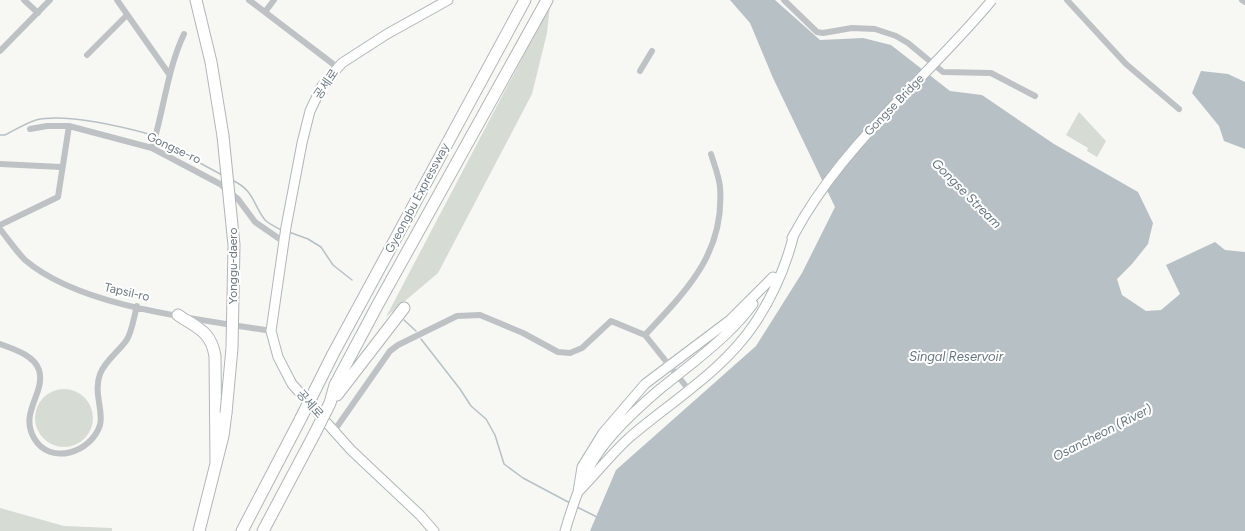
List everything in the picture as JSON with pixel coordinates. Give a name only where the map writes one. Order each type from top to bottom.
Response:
[{"type":"highway","name":"Yonggu-daero","points":[[196,0],[211,62],[223,136],[232,208],[234,252],[232,348],[226,413],[216,463],[199,531]]},
{"type":"highway","name":"Gyeongbu Expressway","points":[[242,531],[337,347],[525,0]]},
{"type":"highway","name":"Gyeongbu Expressway","points":[[328,407],[335,385],[547,0]]},
{"type":"highway","points":[[264,531],[328,407],[394,320],[405,310]]},
{"type":"highway","points":[[178,315],[204,332],[213,343],[215,362],[216,463]]},
{"type":"main road","name":"공세로","points":[[434,531],[420,515],[351,450],[292,384],[278,357],[271,331],[286,227],[310,111],[322,86],[337,67],[387,34],[448,0]]},
{"type":"main road","name":"Gongse Bridge","points":[[794,234],[825,183],[852,149],[964,32],[992,0]]},
{"type":"main road","points":[[577,495],[604,445],[642,404],[721,340],[741,320],[773,277],[794,234]]},
{"type":"main road","points":[[577,495],[629,438],[720,363],[755,324],[772,294],[788,256],[794,234]]},
{"type":"main road","points":[[565,531],[577,495],[582,467],[603,433],[645,384],[668,365],[730,320],[773,277]]},
{"type":"street","points":[[24,0],[38,13]]},
{"type":"street","points":[[0,52],[50,0]]},
{"type":"street","points":[[117,0],[169,74]]},
{"type":"street","points":[[249,0],[337,67]]},
{"type":"street","points":[[265,12],[274,0]]},
{"type":"street","points":[[784,0],[817,32],[823,33],[852,28],[875,29],[896,36],[908,43],[943,72],[991,73],[1035,96]]},
{"type":"street","points":[[1067,0],[1126,64],[1179,108]]},
{"type":"street","points":[[87,55],[127,15]]},
{"type":"street","points":[[152,148],[169,74],[184,34]]},
{"type":"street","points":[[640,71],[652,51]]},
{"type":"street","name":"Gongse-ro","points":[[30,129],[47,126],[68,126],[152,148],[220,184],[238,199],[255,222],[284,240]]},
{"type":"street","points":[[0,225],[58,197],[61,167],[68,126]]},
{"type":"street","points":[[645,335],[678,300],[699,272],[715,240],[719,224],[720,186],[712,154]]},
{"type":"street","points":[[0,164],[61,167]]},
{"type":"street","name":"Tapsil-ro","points":[[0,229],[24,259],[54,280],[84,293],[178,315],[271,331]]},
{"type":"street","points":[[0,344],[23,353],[33,361],[39,370],[40,380],[29,413],[29,427],[34,439],[46,449],[58,454],[70,454],[86,446],[96,435],[100,423],[97,390],[100,374],[109,360],[127,340],[137,306]]},
{"type":"street","points":[[334,431],[390,351],[398,345],[457,316],[480,315],[523,333],[558,352],[570,353],[582,348],[611,321],[645,335],[689,390]]},
{"type":"shaded area","points":[[550,5],[547,33],[532,94],[438,273],[386,317]]},
{"type":"shaded area","points":[[1079,112],[1106,141],[1097,157],[1087,151],[1088,148],[1066,135]]},
{"type":"shaded area","points":[[64,389],[80,394],[88,402],[93,418],[88,434],[80,442],[64,447],[48,442],[40,434],[35,418],[40,402],[48,394]]},
{"type":"shaded area","points":[[0,508],[64,526],[112,528],[112,531],[0,531]]},
{"type":"water","name":"Singal Reservoir","points":[[730,0],[775,0],[820,40],[863,38],[891,45],[950,91],[982,95],[1054,144],[1138,192],[1153,223],[1148,244],[1132,264],[1117,279],[1122,295],[1146,311],[1161,310],[1180,294],[1166,265],[1215,242],[1225,250],[1245,252],[1245,531],[590,531],[616,470],[756,346],[802,273],[835,207],[773,78],[750,23]]},
{"type":"water","points":[[1201,71],[1228,74],[1245,82],[1245,149],[1224,141],[1219,126],[1192,93]]},
{"type":"waterway","points":[[0,135],[5,135],[36,120],[48,118],[92,121],[149,134]]},
{"type":"waterway","points":[[163,141],[222,175]]},
{"type":"waterway","points":[[232,180],[245,188],[265,220],[281,230]]},
{"type":"waterway","points":[[289,232],[308,239],[321,247],[333,265],[352,280]]},
{"type":"waterway","points":[[404,320],[416,331]]},
{"type":"waterway","points":[[421,339],[460,389],[471,406],[486,419],[495,435],[504,464],[523,478],[570,503]]},
{"type":"waterway","points":[[577,507],[597,517]]},
{"type":"water label","name":"Gongse Stream","points":[[967,193]]},
{"type":"water label","name":"Osancheon (River)","points":[[1102,432]]}]
